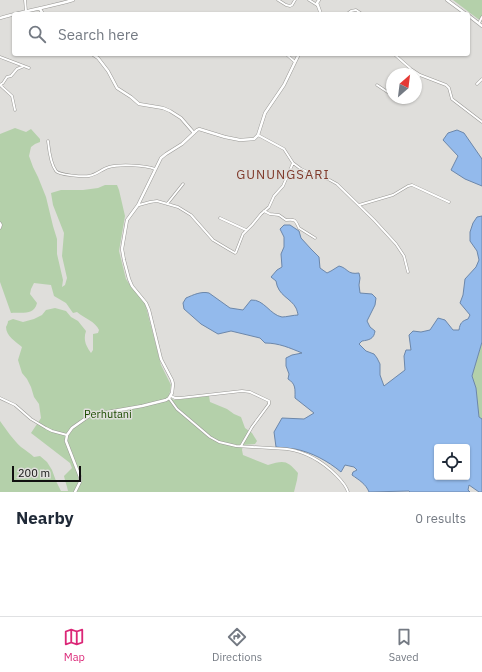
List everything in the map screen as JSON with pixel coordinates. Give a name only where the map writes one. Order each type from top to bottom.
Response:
[{"type":"street","points":[[25,0],[26,11]]},
{"type":"street","points":[[22,12],[73,0]]},
{"type":"street","points":[[278,0],[290,6],[295,0]]},
{"type":"street","points":[[309,0],[318,6],[321,12]]},
{"type":"street","points":[[318,6],[319,0]]},
{"type":"street","points":[[447,0],[463,12]]},
{"type":"street","points":[[350,12],[356,10],[359,12]]},
{"type":"street","points":[[0,18],[12,15]]},
{"type":"street","points":[[470,17],[481,25],[482,17]]},
{"type":"street","points":[[95,56],[108,71],[116,88],[132,97],[139,104],[170,110],[182,118],[194,133]]},
{"type":"street","points":[[288,56],[295,62]]},
{"type":"street","points":[[298,56],[284,85],[265,114],[258,135],[254,139],[240,140],[199,129],[182,144],[163,156],[138,205],[128,220],[122,243],[123,254],[131,282],[146,303],[149,310],[161,359],[173,384],[170,397],[177,409],[215,440],[241,446],[295,450],[313,457],[330,468],[346,485],[348,492]]},
{"type":"street","points":[[396,56],[410,68]]},
{"type":"street","points":[[0,57],[29,68]]},
{"type":"street","points":[[15,110],[12,96],[0,85],[4,83],[7,77],[12,75],[17,69],[24,66]]},
{"type":"street","points":[[422,76],[446,85],[452,99],[482,122]]},
{"type":"street","points":[[477,84],[482,79]]},
{"type":"street","points":[[377,84],[386,90]]},
{"type":"street","points":[[258,135],[284,149],[293,163],[307,172],[335,182],[396,244],[404,256],[408,272]]},
{"type":"street","points":[[48,141],[52,163],[56,170],[60,173],[90,176],[108,167],[120,166],[148,167],[155,170]]},
{"type":"street","points":[[138,205],[157,201],[178,207],[196,220],[213,240],[236,252],[243,234],[269,207],[274,196],[283,186],[293,163]]},
{"type":"street","points":[[167,204],[183,184]]},
{"type":"street","points":[[359,205],[393,195],[412,185],[449,202]]},
{"type":"street","points":[[264,212],[279,215],[287,220],[294,220],[298,224],[299,228],[315,238]]},
{"type":"street","points":[[220,218],[246,230]]},
{"type":"street","points":[[0,223],[0,228]]},
{"type":"street","points":[[77,491],[80,477],[66,441],[67,435],[72,428],[93,415],[142,406],[170,397],[180,398],[242,391],[250,392],[269,401],[269,404],[252,427],[241,446]]},
{"type":"street","points":[[0,398],[15,405],[30,419],[46,428],[67,435]]},
{"type":"green space","points":[[453,0],[482,0],[482,22]]},
{"type":"green space","name":"Perhutani","points":[[15,128],[26,132],[31,129],[40,139],[40,142],[31,147],[29,156],[46,197],[57,239],[57,254],[63,280],[62,287],[65,285],[67,278],[62,256],[64,233],[53,205],[51,193],[61,190],[83,190],[98,188],[105,185],[117,185],[125,216],[119,251],[126,279],[145,303],[161,365],[171,385],[169,397],[174,400],[209,396],[210,402],[241,417],[245,428],[252,433],[257,441],[255,444],[243,445],[243,455],[268,465],[278,462],[288,463],[298,473],[294,492],[0,492],[0,421],[12,438],[21,447],[34,457],[40,456],[47,462],[61,491],[68,491],[64,476],[72,468],[70,463],[31,433],[41,418],[39,404],[34,397],[27,379],[22,373],[18,360],[22,347],[6,330],[8,321],[13,319],[23,322],[34,319],[42,315],[46,310],[55,308],[66,311],[71,317],[78,321],[86,331],[86,343],[91,353],[93,350],[93,334],[98,333],[99,330],[93,322],[77,312],[73,313],[66,303],[54,296],[51,285],[34,283],[30,294],[37,303],[33,310],[30,312],[11,313],[0,282],[0,134]]},
{"type":"green space","points":[[482,342],[482,419],[479,417],[472,376]]},
{"type":"water","points":[[457,130],[464,133],[482,159],[482,186],[465,179],[451,170],[458,156],[443,140],[448,133]]},
{"type":"water","points":[[482,216],[482,342],[472,376],[476,388],[479,417],[482,419],[482,492],[479,492],[469,485],[468,490],[470,492],[369,492],[360,480],[352,475],[353,472],[357,470],[354,467],[345,465],[341,472],[331,464],[307,452],[276,447],[274,432],[282,418],[304,419],[314,413],[295,398],[294,385],[288,379],[289,374],[286,366],[286,358],[302,353],[280,345],[265,343],[260,338],[231,331],[218,334],[201,324],[184,309],[183,303],[186,298],[197,294],[209,293],[230,308],[243,310],[251,300],[256,300],[278,316],[298,315],[294,305],[279,290],[276,281],[271,277],[282,267],[281,254],[284,247],[284,237],[280,229],[284,225],[290,225],[299,231],[301,238],[319,257],[320,268],[327,273],[339,266],[352,273],[359,273],[360,293],[372,294],[376,298],[375,305],[367,321],[370,327],[375,331],[374,336],[371,339],[362,341],[359,344],[366,351],[374,354],[377,358],[380,364],[380,375],[384,386],[405,370],[404,356],[406,350],[411,350],[409,335],[413,331],[421,332],[430,330],[438,318],[445,320],[453,330],[459,330],[462,323],[468,319],[470,315],[460,303],[463,295],[465,279],[476,267],[479,260],[477,251],[470,241],[470,232],[477,217]]},
{"type":"district","name":"GUNUNGSARI","points":[[283,174]]}]
